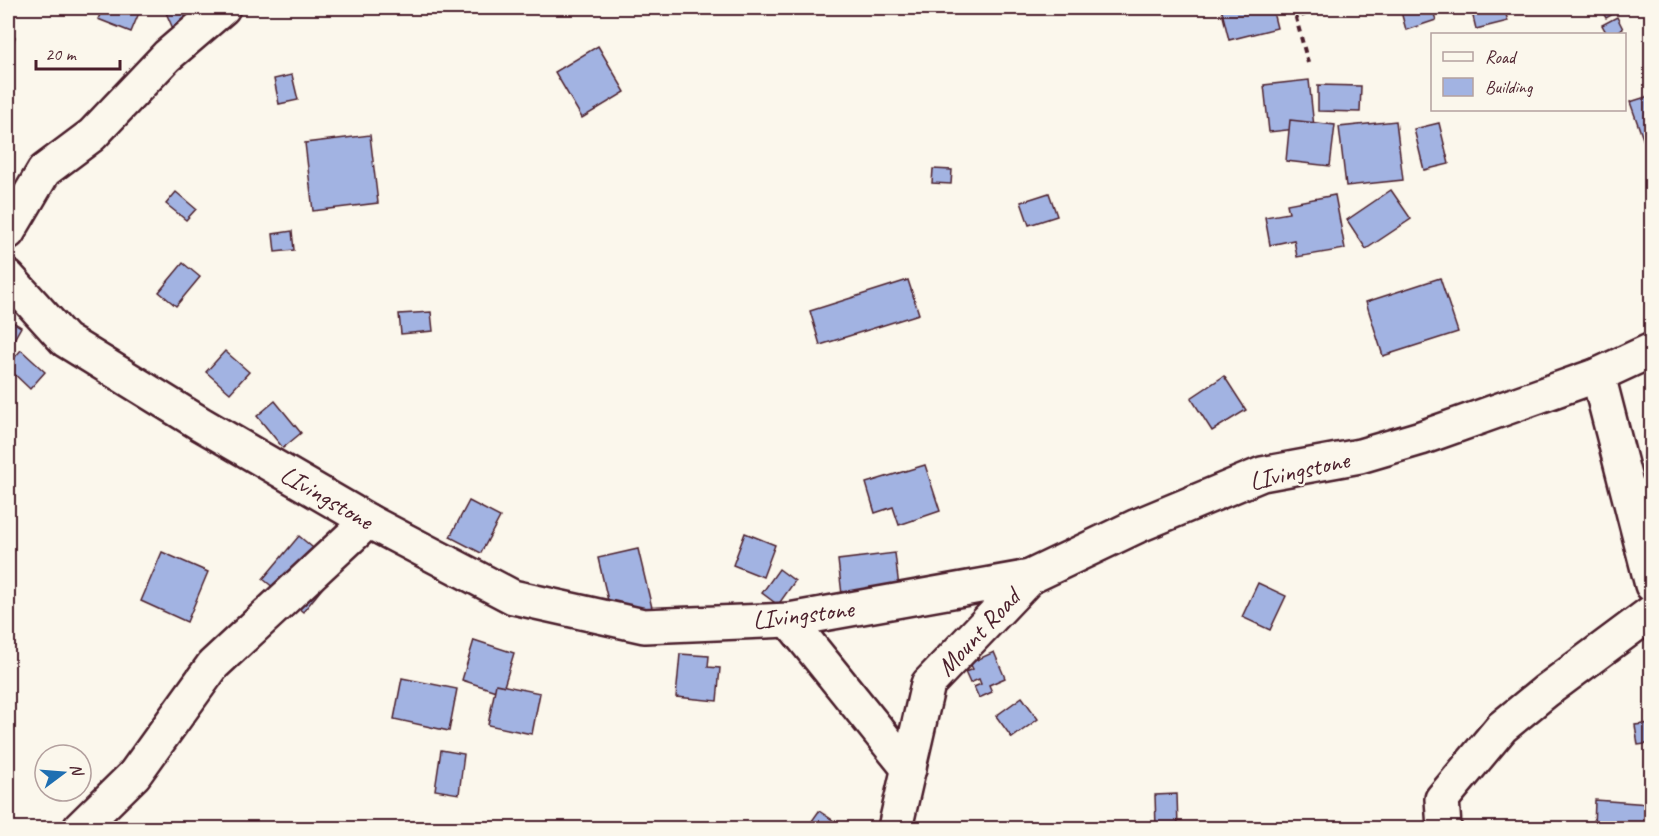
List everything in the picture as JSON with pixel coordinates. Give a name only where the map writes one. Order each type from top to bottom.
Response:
[{"type":"street","points":[[8,232],[44,171],[92,135],[166,56],[223,8]]},
{"type":"street","name":"LIvingstone","points":[[8,277],[65,340],[201,424],[368,521],[513,597],[644,626],[789,620],[1030,577],[1137,526],[1262,474],[1360,456],[1422,438],[1598,375],[1652,350]]},
{"type":"street","points":[[1598,375],[1652,585]]},
{"type":"street","points":[[80,828],[134,775],[213,665],[368,521]]},
{"type":"street","name":"Mount Road","points":[[895,828],[928,684],[1030,577]]},
{"type":"street","points":[[1444,828],[1442,799],[1502,727],[1652,612]]},
{"type":"street","points":[[789,620],[909,769]]},
{"type":"path","points":[[1308,63],[1296,18],[1320,8]]},
{"type":"building","points":[[103,8],[141,8],[131,32],[98,19]]},
{"type":"building","points":[[164,8],[223,8],[177,38]]},
{"type":"building","points":[[1221,8],[1272,8],[1277,28],[1229,40]]},
{"type":"building","points":[[1400,8],[1432,8],[1436,20],[1406,30]]},
{"type":"building","points":[[1471,8],[1504,8],[1508,21],[1476,29]]},
{"type":"building","points":[[1600,8],[1624,8],[1606,18]]},
{"type":"building","points":[[1617,17],[1623,29],[1615,33],[1606,33],[1602,25]]},
{"type":"building","points":[[8,35],[15,37],[8,60]]},
{"type":"building","points":[[598,46],[625,92],[582,118],[555,72]]},
{"type":"building","points":[[292,75],[298,100],[279,104],[274,79]]},
{"type":"building","points":[[1309,80],[1314,127],[1269,132],[1264,85]]},
{"type":"building","points":[[1318,85],[1361,86],[1360,112],[1318,111]]},
{"type":"building","points":[[1652,95],[1652,152],[1648,153],[1630,102]]},
{"type":"building","points":[[1290,120],[1335,125],[1330,166],[1286,161]]},
{"type":"building","points":[[1396,121],[1403,180],[1346,186],[1339,127]]},
{"type":"building","points":[[1439,123],[1449,164],[1424,170],[1414,129]]},
{"type":"building","points":[[370,135],[378,203],[313,211],[305,143]]},
{"type":"building","points":[[933,169],[952,170],[951,184],[932,183]]},
{"type":"building","points":[[1391,190],[1411,219],[1366,249],[1347,220]]},
{"type":"building","points":[[176,192],[196,209],[186,220],[166,204]]},
{"type":"building","points":[[1049,193],[1057,216],[1029,225],[1021,202]]},
{"type":"building","points":[[1335,195],[1345,249],[1297,257],[1294,240],[1270,245],[1265,217],[1289,213],[1287,204]]},
{"type":"building","points":[[292,231],[294,250],[275,252],[273,234]]},
{"type":"building","points":[[183,263],[200,277],[176,306],[159,292]]},
{"type":"building","points":[[1440,278],[1458,332],[1383,356],[1366,302]]},
{"type":"building","points":[[908,280],[919,314],[820,345],[810,311]]},
{"type":"building","points":[[431,312],[433,331],[401,334],[399,314]]},
{"type":"building","points":[[8,319],[21,327],[8,350]]},
{"type":"building","points":[[21,350],[45,372],[30,389],[8,368]]},
{"type":"building","points":[[225,351],[249,372],[230,393],[206,372]]},
{"type":"building","points":[[1224,376],[1246,410],[1212,431],[1191,398]]},
{"type":"building","points":[[275,401],[301,433],[283,448],[257,416]]},
{"type":"building","points":[[925,465],[940,511],[899,525],[893,507],[875,513],[866,483]]},
{"type":"building","points":[[469,501],[500,517],[481,553],[450,537]]},
{"type":"building","points":[[745,533],[775,545],[763,577],[733,565]]},
{"type":"building","points":[[299,536],[338,569],[303,612],[263,579]]},
{"type":"building","points":[[638,549],[653,612],[613,622],[598,558]]},
{"type":"building","points":[[162,552],[208,572],[187,622],[141,601]]},
{"type":"building","points":[[895,553],[901,605],[844,612],[838,560]]},
{"type":"building","points":[[779,569],[795,581],[778,605],[762,593]]},
{"type":"building","points":[[1258,583],[1286,596],[1270,630],[1242,617]]},
{"type":"building","points":[[474,640],[514,653],[502,693],[462,680]]},
{"type":"building","points":[[994,652],[1005,678],[989,685],[992,692],[979,698],[974,687],[981,684],[979,679],[970,683],[965,672],[973,669],[970,663]]},
{"type":"building","points":[[680,654],[709,656],[708,667],[720,668],[717,701],[676,697]]},
{"type":"building","points":[[402,678],[457,689],[449,731],[394,719]]},
{"type":"building","points":[[496,684],[540,693],[532,734],[488,725]]},
{"type":"building","points":[[1022,697],[1038,719],[1012,738],[996,716]]},
{"type":"building","points":[[1652,723],[1652,743],[1638,745],[1635,725]]},
{"type":"building","points":[[441,750],[464,754],[459,794],[435,790]]},
{"type":"building","points":[[1177,794],[1178,828],[1156,828],[1155,795]]},
{"type":"building","points":[[1595,800],[1649,804],[1648,828],[1594,828]]},
{"type":"building","points":[[819,811],[840,825],[838,828],[807,828]]}]
